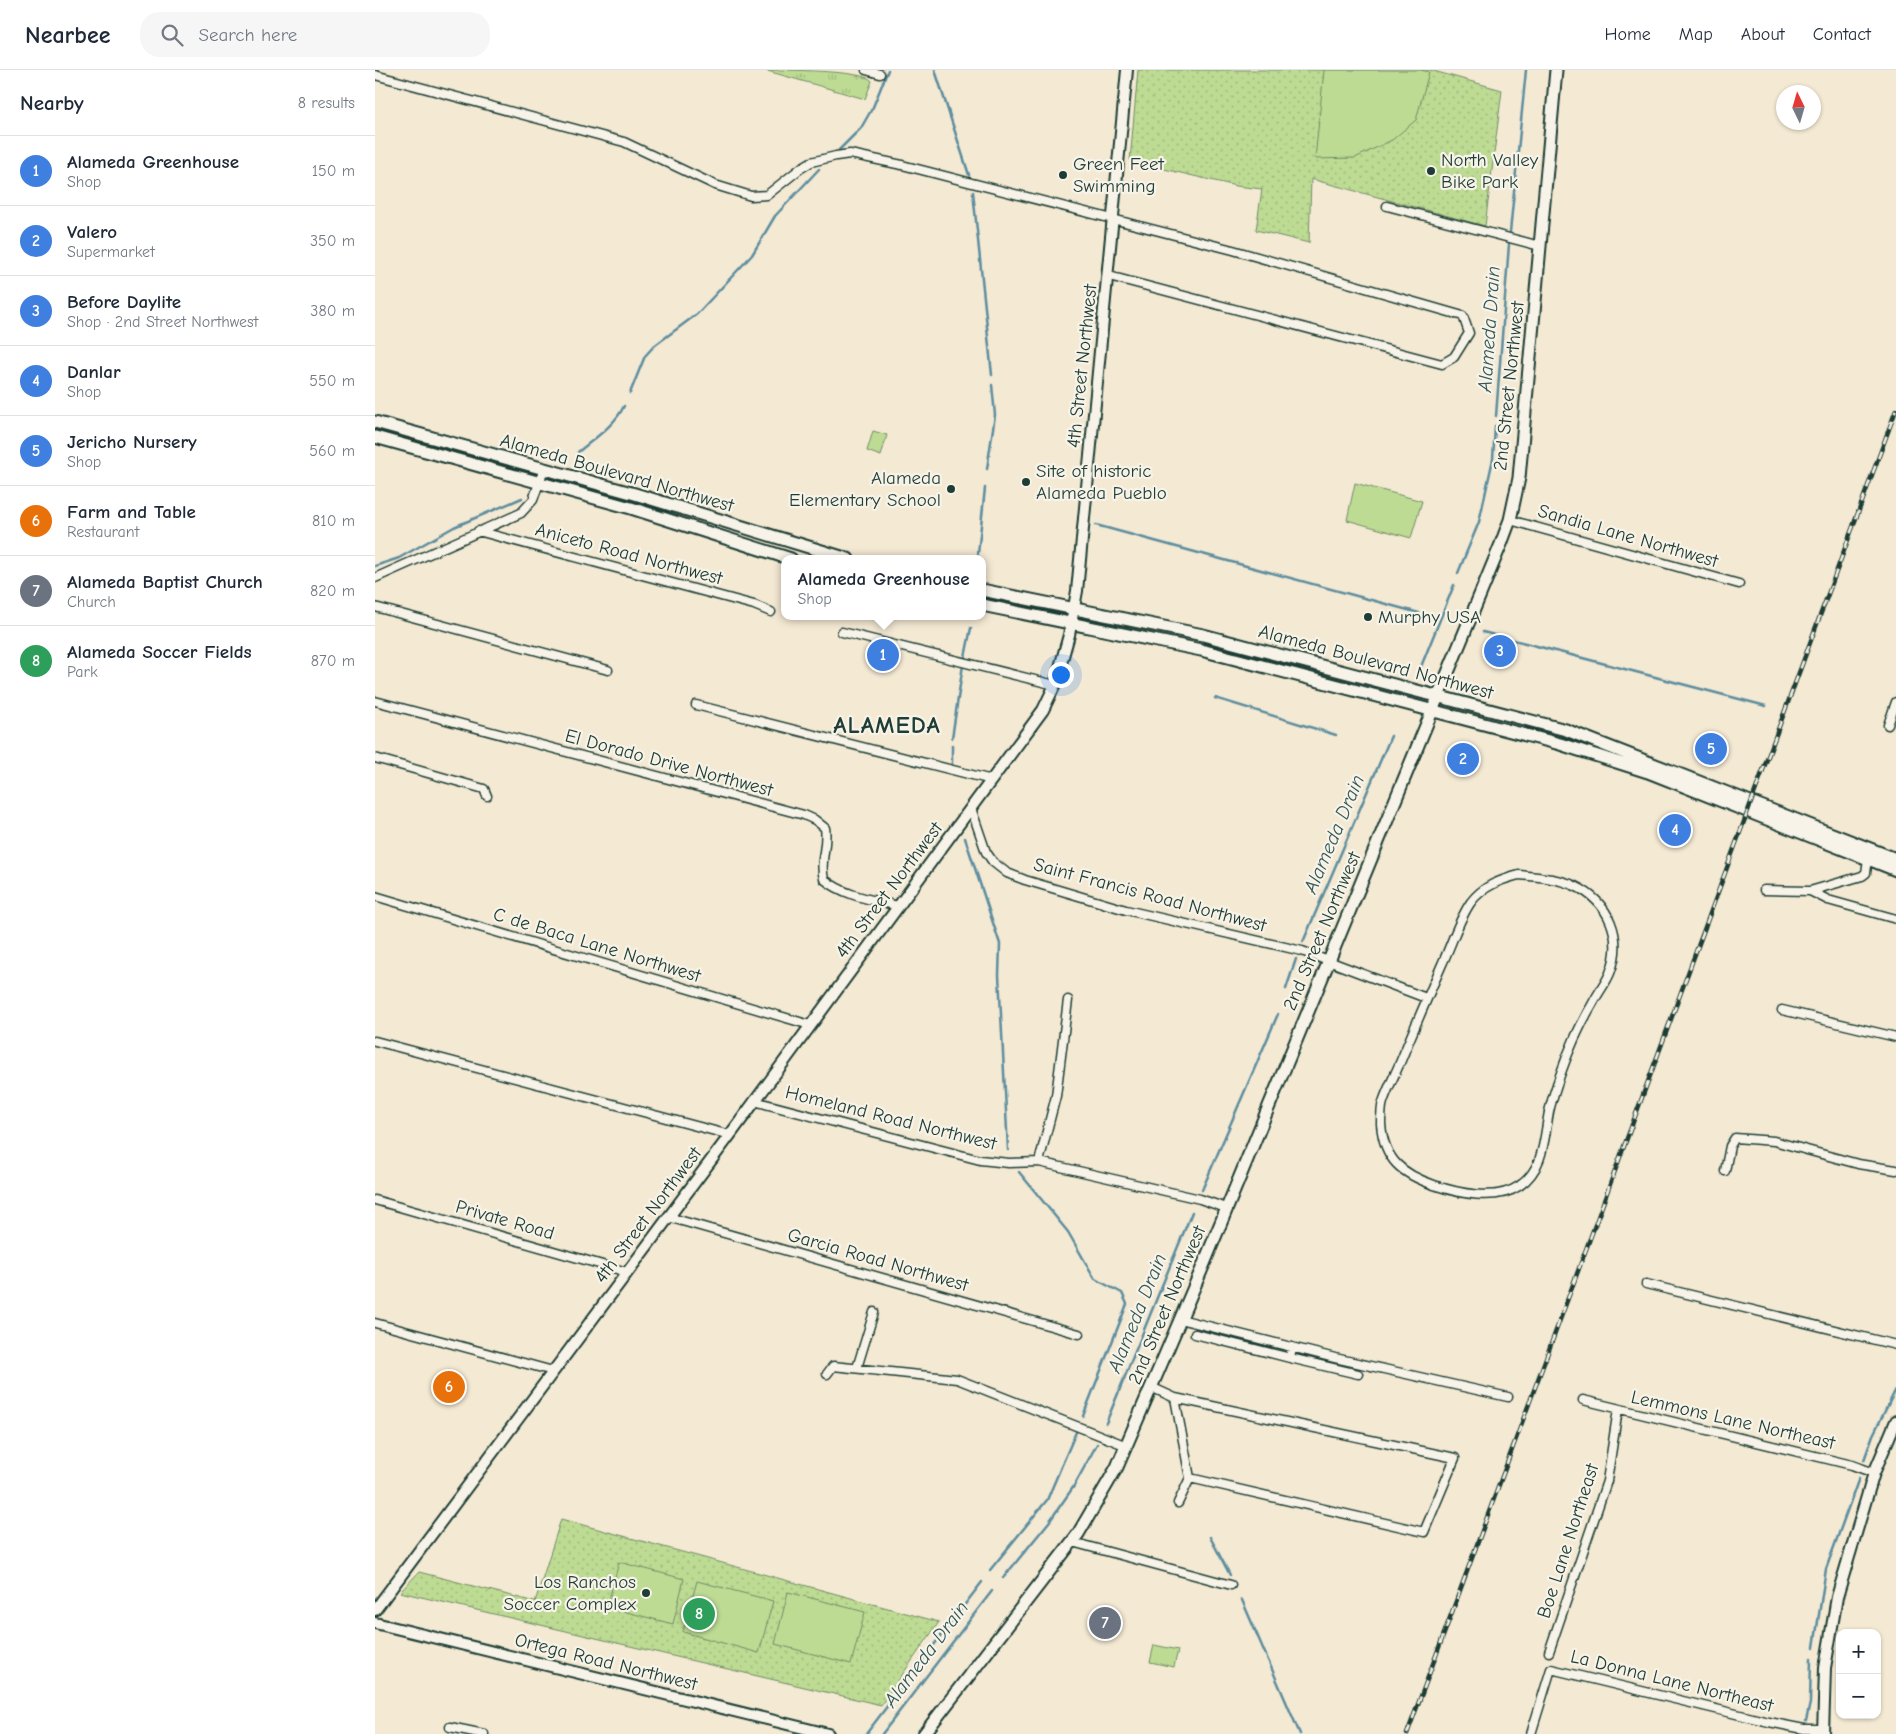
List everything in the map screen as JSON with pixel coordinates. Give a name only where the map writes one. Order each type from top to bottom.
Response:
[{"type":"main road","name":"4th Street Northwest","points":[[375,1610],[730,1135],[1043,710],[1055,685],[1074,608],[1109,276],[1127,70]]},
{"type":"main road","name":"2nd Street Northwest","points":[[924,1734],[1072,1542],[1117,1468],[1329,960],[1509,520],[1519,478],[1556,70]]},
{"type":"main road","name":"Alameda Boulevard Northwest","points":[[375,422],[635,494],[835,555]]},
{"type":"main road","name":"Alameda Boulevard Northwest","points":[[375,437],[540,482],[781,556]]},
{"type":"main road","name":"Alameda Boulevard Northwest","points":[[986,591],[1203,635],[1567,730],[1749,806]]},
{"type":"main road","name":"Alameda Boulevard Northwest","points":[[986,606],[1201,650],[1560,744],[1749,806]]},
{"type":"main road","points":[[1749,806],[1896,870]]},
{"type":"main road","points":[[1749,806],[1896,859]]},
{"type":"main road","points":[[1823,1732],[1825,1668],[1837,1597],[1875,1473],[1896,1421]]},
{"type":"main road","name":"Ortega Road Northwest","points":[[375,1624],[828,1734]]},
{"type":"street","points":[[866,70],[880,74]]},
{"type":"street","points":[[375,75],[617,140],[715,185],[751,196],[767,196],[793,172],[811,162],[851,154],[910,167],[1083,210],[1113,221],[1233,250],[1463,316],[1469,333],[1454,357],[1442,364],[1109,276]]},
{"type":"street","points":[[1387,206],[1540,246]]},
{"type":"street","points":[[375,578],[521,513],[533,500],[545,469]]},
{"type":"street","name":"Sandia Lane Northwest","points":[[1509,520],[1739,584]]},
{"type":"street","name":"Aniceto Road Northwest","points":[[478,531],[754,605],[771,612]]},
{"type":"street","points":[[375,607],[608,670]]},
{"type":"street","points":[[842,632],[1055,685]]},
{"type":"street","name":"El Dorado Drive Northwest","points":[[375,700],[804,815],[815,820],[825,828],[827,840],[822,862],[824,879],[832,886],[855,895],[898,906]]},
{"type":"street","points":[[1888,725],[1896,702]]},
{"type":"street","points":[[696,706],[992,780]]},
{"type":"street","points":[[375,758],[484,789],[487,796]]},
{"type":"street","name":"Saint Francis Road Northwest","points":[[971,808],[986,852],[993,862],[1007,873],[1126,910],[1302,951],[1426,998]]},
{"type":"street","points":[[1764,890],[1810,891],[1861,876],[1866,873],[1868,859]]},
{"type":"street","points":[[1519,876],[1542,877],[1574,885],[1592,897],[1604,909],[1613,923],[1616,952],[1610,974],[1580,1026],[1568,1052],[1555,1087],[1545,1143],[1538,1163],[1518,1187],[1500,1193],[1481,1194],[1447,1189],[1410,1176],[1396,1165],[1386,1147],[1381,1124],[1383,1104],[1426,998],[1471,903],[1483,889],[1500,880],[1519,876]]},
{"type":"street","points":[[1810,891],[1828,900],[1896,919]]},
{"type":"street","name":"C de Baca Lane Northwest","points":[[375,896],[810,1025]]},
{"type":"street","points":[[1039,1162],[1056,1096],[1068,1000]]},
{"type":"street","points":[[1782,1010],[1896,1037]]},
{"type":"street","points":[[375,1041],[730,1135]]},
{"type":"street","name":"Homeland Road Northwest","points":[[754,1101],[980,1160],[1009,1163],[1039,1162],[1200,1199],[1226,1208]]},
{"type":"street","points":[[1725,1171],[1730,1146],[1735,1138],[1774,1141],[1858,1164],[1896,1170]]},
{"type":"street","name":"Private Road","points":[[375,1200],[627,1272]]},
{"type":"street","name":"Garcia Road Northwest","points":[[668,1216],[1079,1334]]},
{"type":"street","points":[[1645,1284],[1896,1345]]},
{"type":"street","points":[[857,1368],[873,1312]]},
{"type":"street","points":[[1180,1319],[1508,1397]]},
{"type":"street","points":[[375,1322],[553,1372]]},
{"type":"street","points":[[1195,1334],[1358,1374]]},
{"type":"street","points":[[1290,1358],[1292,1347]]},
{"type":"street","points":[[827,1374],[833,1366],[957,1379],[1127,1446]]},
{"type":"street","points":[[1151,1388],[1175,1398],[1455,1458],[1424,1532],[1190,1478]]},
{"type":"street","points":[[1175,1398],[1190,1478],[1178,1503]]},
{"type":"street","name":"Lemmons Lane Northeast","points":[[1583,1400],[1852,1465],[1875,1473]]},
{"type":"street","name":"Boe Lane Northeast","points":[[1549,1652],[1607,1481],[1618,1409]]},
{"type":"street","points":[[1072,1542],[1231,1585]]},
{"type":"street","name":"La Donna Lane Northeast","points":[[1531,1734],[1551,1669],[1769,1722],[1823,1732]]},
{"type":"street","points":[[450,1727],[484,1734]]},
{"type":"green space","points":[[764,70],[840,73],[866,77],[872,81],[865,99]]},
{"type":"green space","points":[[1138,70],[1430,70],[1502,90],[1485,226],[1311,179],[1309,243],[1256,230],[1262,189],[1236,186],[1130,161]]},
{"type":"green space","points":[[1324,70],[1421,70],[1429,72],[1416,120],[1392,140],[1355,158],[1315,159]]},
{"type":"green space","points":[[873,431],[887,435],[881,456],[867,451]]},
{"type":"green space","points":[[1355,483],[1422,501],[1411,538],[1347,520]]},
{"type":"green space","points":[[561,1519],[939,1622],[881,1705],[400,1592],[419,1572],[535,1602]]},
{"type":"green space","name":"Los Ranchos Soccer Complex","points":[[619,1562],[684,1579],[673,1624],[607,1607]]},
{"type":"green space","points":[[697,1581],[773,1601],[759,1653],[683,1632]]},
{"type":"green space","points":[[788,1592],[865,1612],[851,1664],[775,1644]]},
{"type":"green space","points":[[1154,1645],[1178,1650],[1174,1667],[1150,1662]]},
{"type":"waterway","points":[[839,150],[861,128],[873,107],[888,70]]},
{"type":"waterway","points":[[935,70],[969,175]]},
{"type":"waterway","name":"Alameda Drain","points":[[1510,232],[1526,70]]},
{"type":"waterway","points":[[630,393],[645,356],[654,346],[697,314],[752,255],[775,216],[819,169]]},
{"type":"waterway","points":[[973,192],[992,375]]},
{"type":"waterway","name":"Alameda Drain","points":[[1496,416],[1509,244]]},
{"type":"waterway","points":[[987,469],[995,415],[992,385]]},
{"type":"waterway","points":[[578,452],[610,425],[624,406]]},
{"type":"waterway","name":"Alameda Drain","points":[[1458,573],[1479,522],[1493,459],[1495,426]]},
{"type":"waterway","points":[[978,554],[985,488]]},
{"type":"waterway","points":[[375,566],[399,558],[454,527],[522,498]]},
{"type":"waterway","points":[[1096,525],[1419,613]]},
{"type":"waterway","name":"Alameda Drain","points":[[1418,674],[1454,585]]},
{"type":"waterway","points":[[965,657],[971,628]]},
{"type":"waterway","points":[[1483,632],[1766,706]]},
{"type":"waterway","points":[[952,738],[963,665]]},
{"type":"waterway","points":[[1215,698],[1336,735]]},
{"type":"waterway","name":"Alameda Drain","points":[[1303,942],[1391,736]]},
{"type":"waterway","points":[[952,745],[952,767]]},
{"type":"waterway","points":[[965,838],[1000,944],[999,975],[1008,1150]]},
{"type":"waterway","points":[[1286,989],[1296,959]]},
{"type":"waterway","name":"Alameda Drain","points":[[1202,1190],[1278,1014]]},
{"type":"waterway","points":[[1019,1172],[1068,1232],[1095,1279],[1122,1293],[1127,1304],[1083,1416]]},
{"type":"waterway","name":"Alameda Drain","points":[[1106,1423],[1192,1212]]},
{"type":"waterway","points":[[1864,1460],[1873,1435],[1896,1389]]},
{"type":"waterway","points":[[990,1570],[1047,1500],[1076,1432]]},
{"type":"waterway","name":"Alameda Drain","points":[[1003,1578],[1049,1522],[1074,1486],[1097,1444]]},
{"type":"waterway","points":[[1814,1647],[1826,1569],[1859,1478]]},
{"type":"waterway","points":[[1210,1537],[1230,1575]]},
{"type":"waterway","points":[[866,1734],[982,1582]]},
{"type":"waterway","name":"Alameda Drain","points":[[882,1734],[992,1591]]},
{"type":"waterway","points":[[1242,1600],[1300,1734]]},
{"type":"waterway","points":[[1806,1721],[1810,1703],[1811,1658]]},
{"type":"railway","points":[[1407,1734],[1896,410]]},
{"type":"place","name":"North Valley Bike Park","points":[[1431,171]]},
{"type":"place","name":"Green Feet Swimming","points":[[1063,175]]},
{"type":"place","name":"Site of historic Alameda Pueblo","points":[[1026,482]]},
{"type":"place","name":"Alameda Elementary School","points":[[951,489]]},
{"type":"place","name":"Murphy USA","points":[[1368,617]]},
{"type":"place","name":"Before Daylite","points":[[1500,651]]},
{"type":"place","name":"Alameda Greenhouse","points":[[883,655]]},
{"type":"place","name":"Jericho Nursery","points":[[1711,749]]},
{"type":"place","name":"Valero","points":[[1463,759]]},
{"type":"place","name":"Danlar","points":[[1675,830]]},
{"type":"place","name":"Farm and Table","points":[[449,1387]]},
{"type":"place","name":"Los Ranchos Soccer Complex","points":[[646,1593]]},
{"type":"place","name":"Alameda Soccer Fields","points":[[699,1614]]},
{"type":"place","name":"Alameda Baptist Church","points":[[1105,1623]]},
{"type":"district","name":"ALAMEDA","points":[[887,725]]}]
